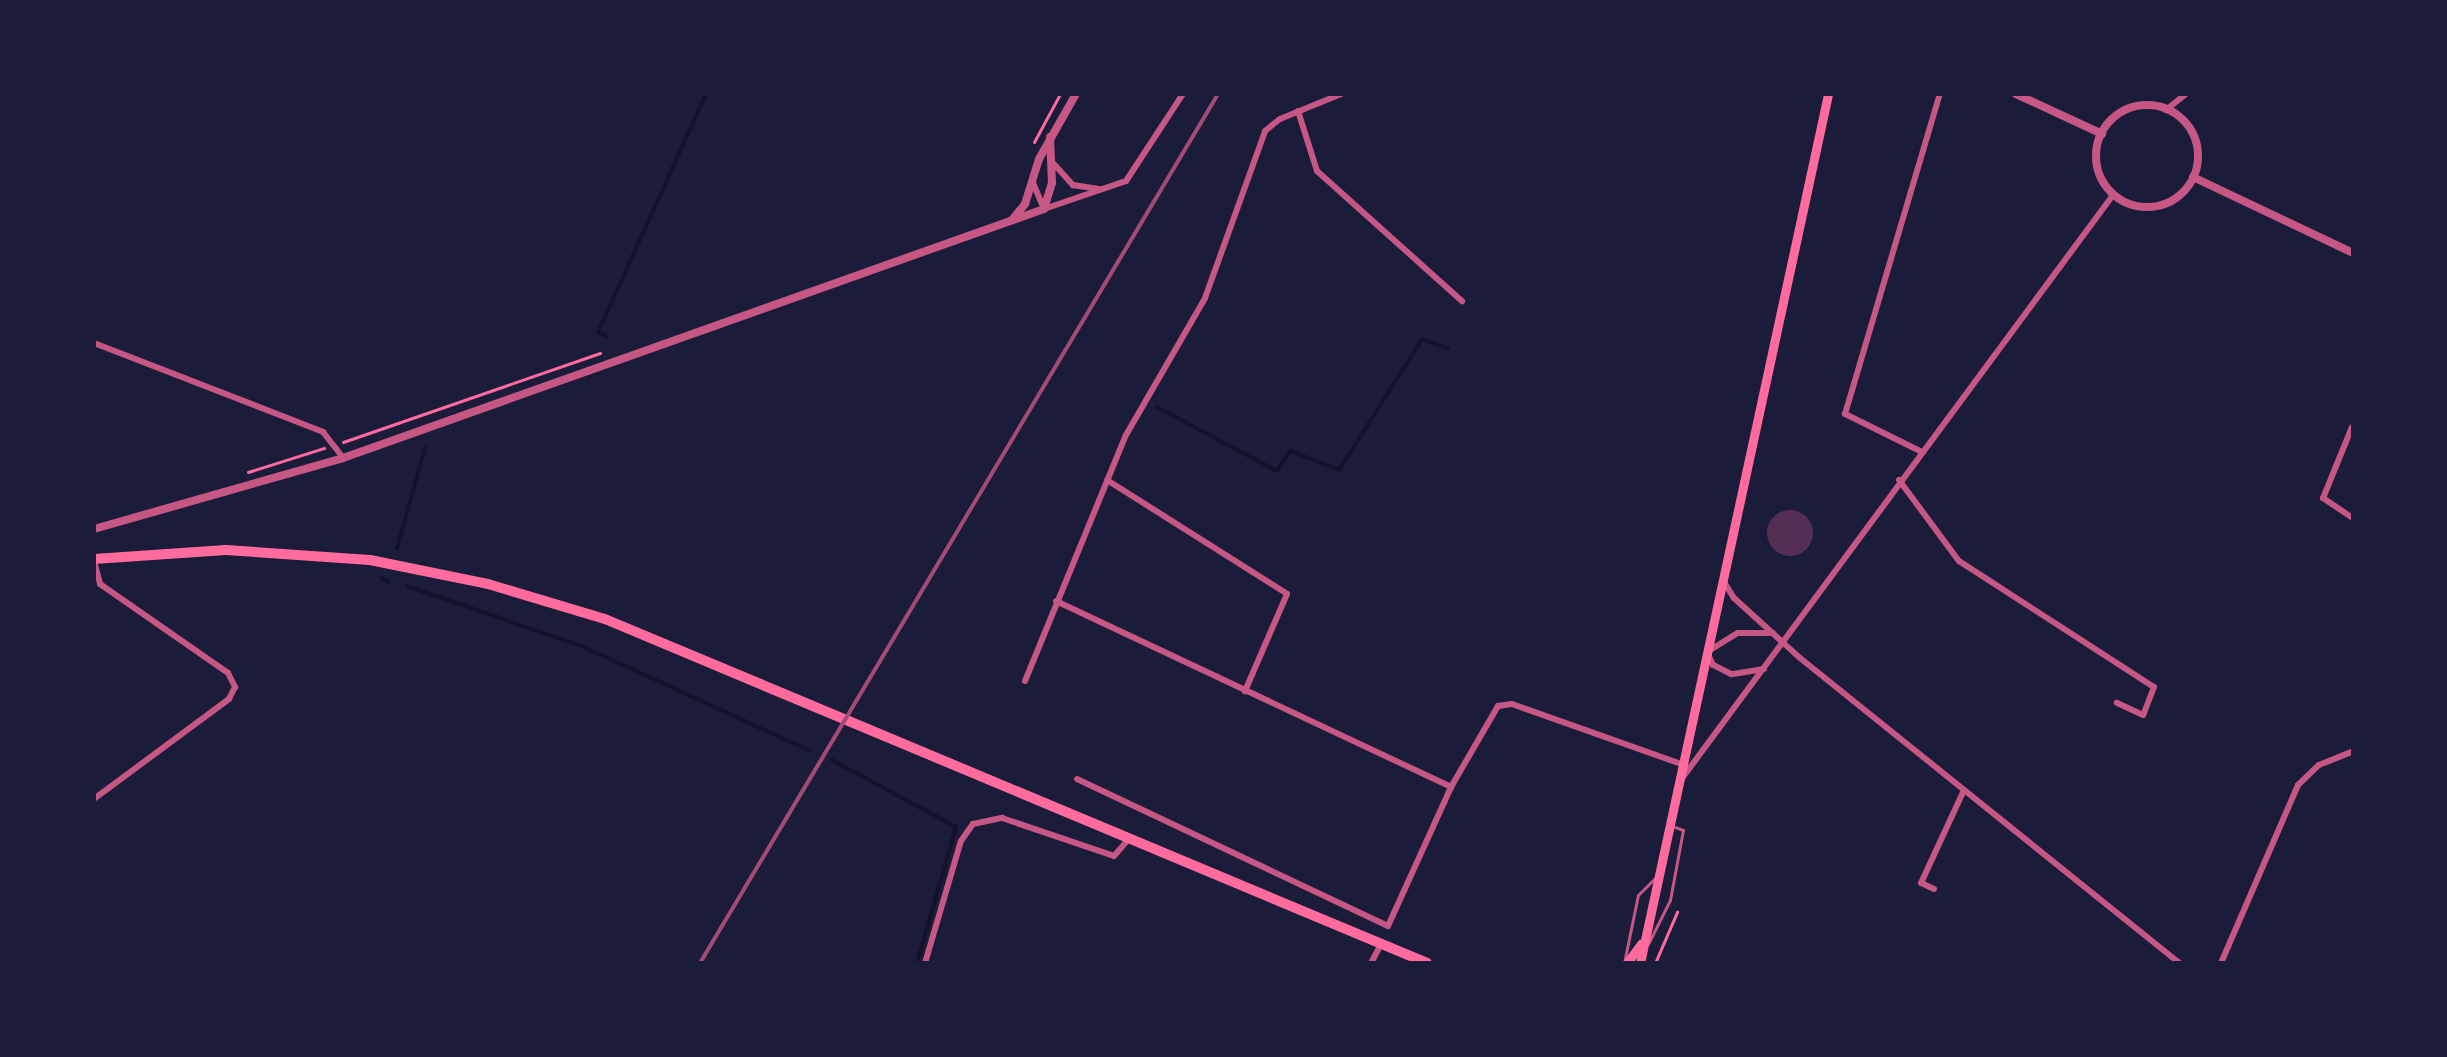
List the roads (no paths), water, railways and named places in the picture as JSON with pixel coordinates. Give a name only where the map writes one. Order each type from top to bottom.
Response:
[{"type":"main road","points":[[1640,961],[1641,944],[1828,94]]},
{"type":"main road","points":[[94,560],[226,550],[370,560],[434,570],[605,619],[866,725],[1427,963]]},
{"type":"main road","points":[[1626,963],[1641,944]]},
{"type":"street","points":[[1011,221],[1033,183],[1050,137],[1076,94]]},
{"type":"street","points":[[94,529],[343,458],[1103,189],[1136,173],[1183,94]]},
{"type":"street","points":[[1025,681],[1126,435],[1205,298],[1265,131],[1298,111],[1341,94]]},
{"type":"street","points":[[1920,451],[1845,414],[1940,94]]},
{"type":"street","points":[[2016,94],[2102,134]]},
{"type":"street","points":[[2166,110],[2186,94]]},
{"type":"street","points":[[2131,108],[2166,110],[2193,137],[2193,177],[2179,195],[2158,206],[2135,206],[2113,195],[2097,167],[2102,134],[2131,108]]},
{"type":"street","points":[[1298,111],[1317,171],[1462,301]]},
{"type":"street","points":[[1044,209],[1052,160],[1050,137]]},
{"type":"street","points":[[1052,160],[1073,185],[1103,189]]},
{"type":"street","points":[[2193,177],[2353,253]]},
{"type":"street","points":[[1033,183],[1044,209]]},
{"type":"street","points":[[1678,783],[1920,451],[2113,195]]},
{"type":"street","points":[[94,343],[323,432],[343,458]]},
{"type":"street","points":[[2352,427],[2323,498],[2353,518]]},
{"type":"street","points":[[1107,480],[1287,594],[1245,691]]},
{"type":"street","points":[[1899,480],[1959,561],[2154,687],[2143,715],[2117,703]]},
{"type":"street","points":[[94,560],[100,584],[228,673],[235,687],[229,699],[94,799]]},
{"type":"street","points":[[1723,579],[1734,598],[1782,641],[2179,963]]},
{"type":"street","points":[[1056,601],[1451,787]]},
{"type":"street","points":[[1764,669],[1731,674],[1713,665],[1707,652],[1738,633],[1774,633]]},
{"type":"street","points":[[1077,779],[1388,926],[1451,787],[1492,712],[1506,702],[1681,764]]},
{"type":"street","points":[[2221,963],[2296,789],[2319,765],[2353,751]]},
{"type":"street","points":[[1934,889],[1921,883],[1964,790]]},
{"type":"street","points":[[925,963],[961,841],[973,824],[992,818],[1114,856],[1129,839]]},
{"type":"street","points":[[1371,963],[1381,944]]},
{"type":"lane","points":[[1640,961],[1670,900],[1683,830],[1668,825]]},
{"type":"lane","points":[[1626,963],[1638,895],[1657,876]]},
{"type":"waterway","points":[[606,336],[598,332],[706,94]]},
{"type":"waterway","points":[[1157,407],[1277,471],[1290,451],[1339,470],[1422,339],[1448,349]]},
{"type":"waterway","points":[[397,548],[425,448]]},
{"type":"waterway","points":[[381,578],[388,581]]},
{"type":"waterway","points":[[407,586],[584,647],[810,751]]},
{"type":"waterway","points":[[832,760],[956,827],[917,963]]},
{"type":"railway","points":[[700,963],[1218,94]]}]
